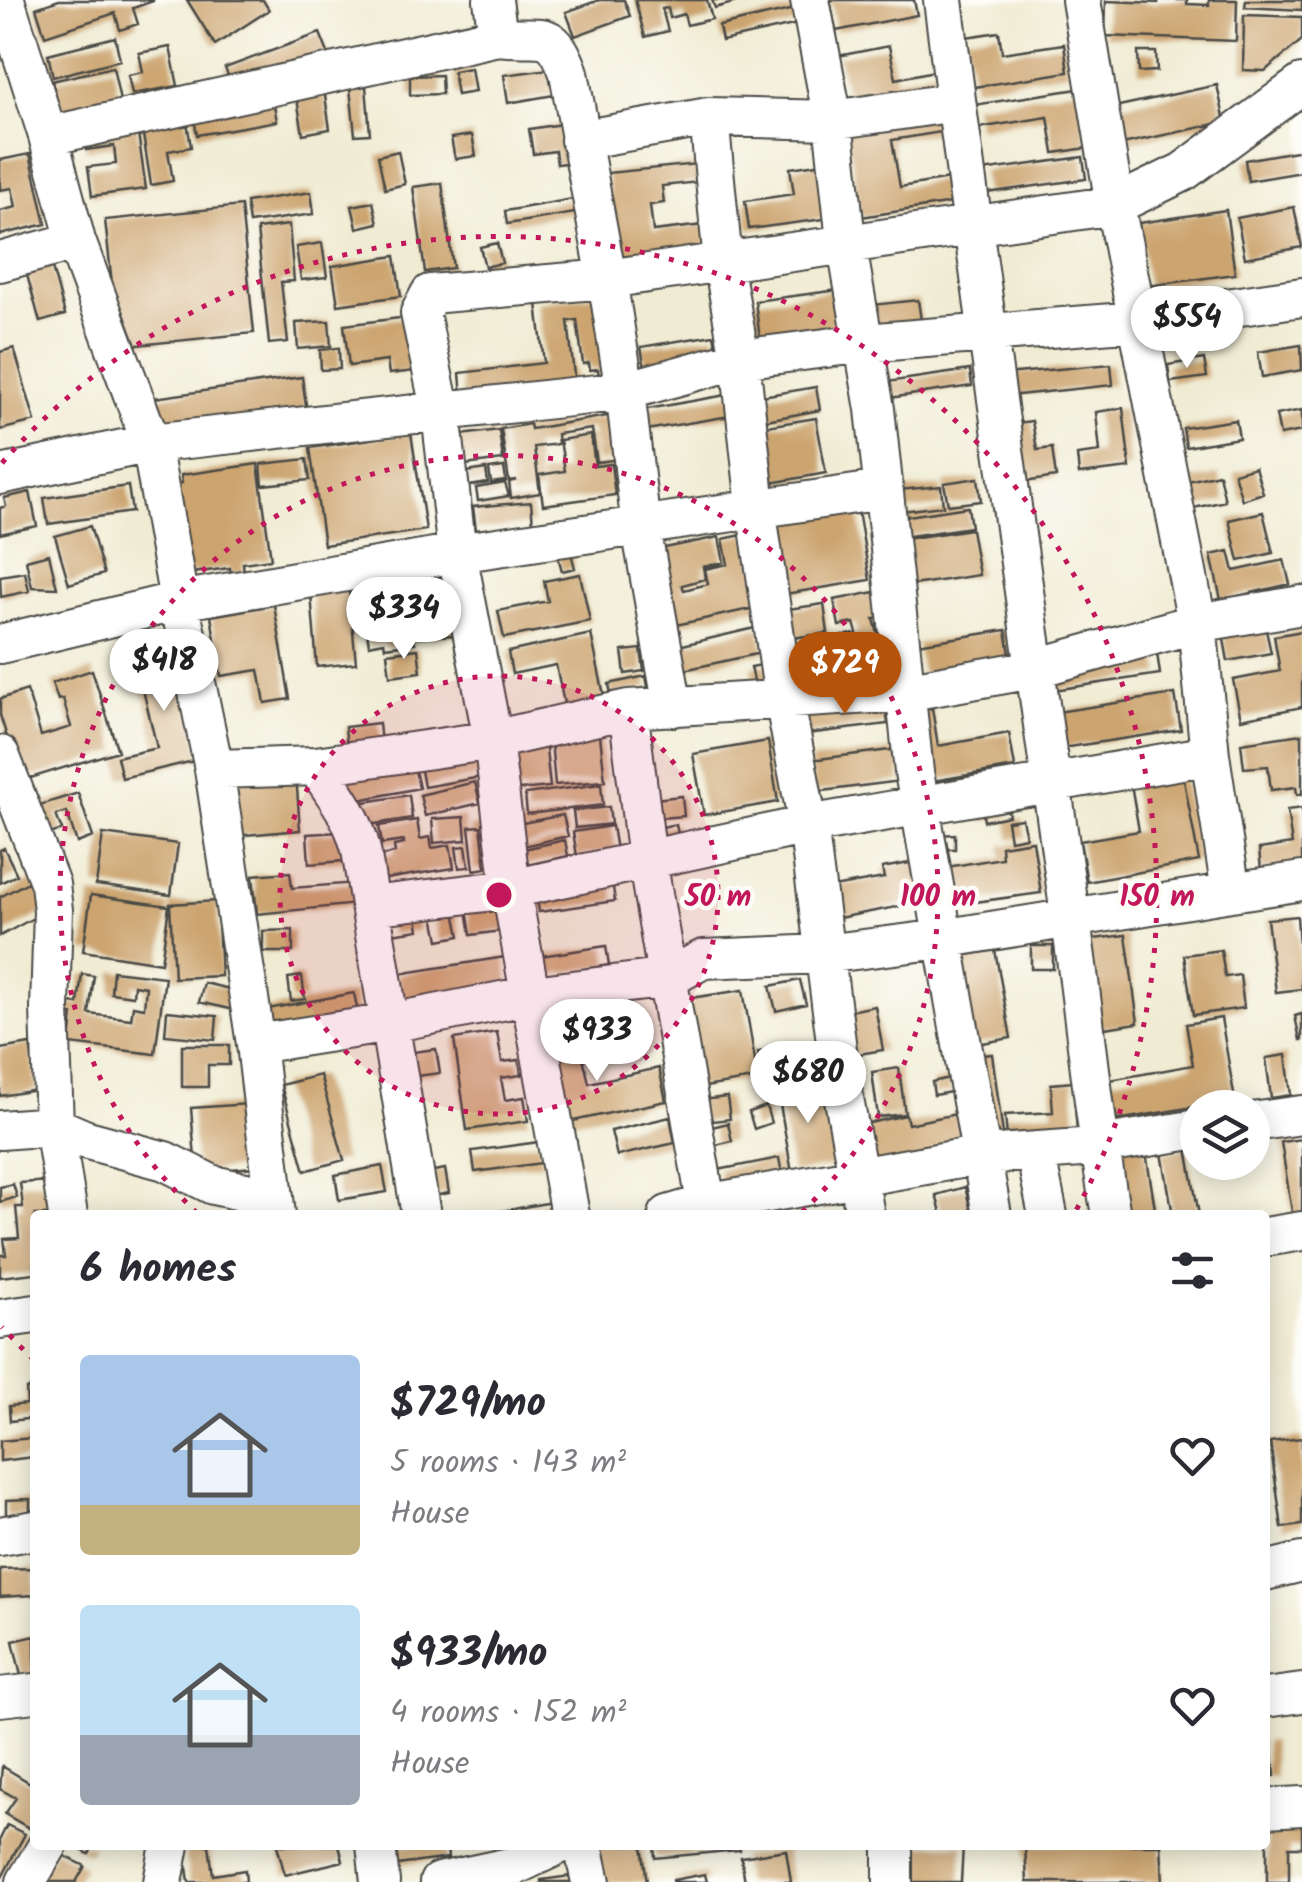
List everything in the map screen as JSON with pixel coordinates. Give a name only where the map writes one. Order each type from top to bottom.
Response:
[{"type":"street","points":[[5,0],[76,242],[152,443],[214,770],[256,1044],[275,1210]]},
{"type":"street","points":[[810,0],[833,120],[846,242],[865,343],[920,808],[991,1210]]},
{"type":"street","points":[[943,0],[1110,1210]]},
{"type":"street","points":[[1081,0],[1115,204],[1198,623],[1210,756],[1231,892]]},
{"type":"street","points":[[48,136],[496,18],[559,46],[569,72],[606,279],[625,391],[641,528],[674,707]]},
{"type":"street","points":[[569,1210],[511,889],[493,740],[456,554],[440,413],[420,313],[430,294],[606,279],[1115,204],[1183,172],[1302,84]]},
{"type":"street","points":[[580,140],[709,117],[833,120],[956,102]]},
{"type":"street","points":[[709,117],[723,262],[740,359],[756,507],[784,698],[808,825],[861,1197]]},
{"type":"street","points":[[0,262],[76,242]]},
{"type":"street","points":[[0,475],[152,443],[625,391],[740,359],[865,343],[1137,321],[1302,297]]},
{"type":"street","points":[[0,644],[179,601],[456,554],[882,490]]},
{"type":"street","points":[[214,770],[316,766],[493,740],[628,709],[904,692],[1034,668],[1198,623],[1302,605]]},
{"type":"street","points":[[628,709],[647,859],[707,1210],[861,1197],[982,1155],[1180,1132]]},
{"type":"street","points":[[0,754],[50,884],[54,910],[50,1009],[54,1126],[67,1210]]},
{"type":"street","points":[[370,906],[511,889],[808,825],[1210,756]]},
{"type":"street","points":[[316,766],[354,823],[420,1210]]},
{"type":"street","points":[[256,1044],[532,995],[669,978],[702,959],[824,954],[942,939],[1302,881]]},
{"type":"street","points":[[1270,1119],[1302,1115]]},
{"type":"street","points":[[0,1130],[54,1126],[84,1139],[165,1160],[212,1185],[246,1192],[256,1210]]},
{"type":"street","points":[[1035,1151],[1047,1210]]},
{"type":"street","points":[[1270,1236],[1302,1231]]},
{"type":"street","points":[[0,1319],[30,1315]]},
{"type":"street","points":[[0,1536],[30,1531]]},
{"type":"street","points":[[1270,1570],[1302,1562]]},
{"type":"street","points":[[1270,1697],[1302,1693]]},
{"type":"street","points":[[0,1697],[30,1694]]},
{"type":"street","points":[[1270,1808],[1302,1806]]},
{"type":"street","points":[[26,1882],[45,1850]]},
{"type":"street","points":[[163,1882],[169,1850]]},
{"type":"street","points":[[377,1850],[380,1882]]},
{"type":"street","points":[[462,1880],[514,1866],[548,1850]]},
{"type":"street","points":[[583,1850],[590,1882]]},
{"type":"street","points":[[893,1850],[894,1882]]},
{"type":"building","points":[[59,0],[153,1],[133,8],[138,24],[120,30],[115,13],[45,36],[36,8]]},
{"type":"building","points":[[187,0],[263,0],[269,10],[215,45]]},
{"type":"building","points":[[599,0],[624,0],[630,16],[575,36],[566,12]]},
{"type":"building","points":[[635,0],[707,0],[712,19],[687,25],[684,14],[670,18],[668,8],[662,9],[668,31],[645,37]]},
{"type":"building","points":[[712,0],[740,0],[740,1],[715,8]]},
{"type":"building","points":[[830,0],[914,0],[917,15],[836,31]]},
{"type":"building","points":[[1158,0],[1209,5],[1209,0],[1237,0],[1236,41],[1105,36],[1106,1]]},
{"type":"building","points":[[1246,0],[1302,0],[1302,10],[1245,7]]},
{"type":"building","points":[[799,8],[802,23],[722,41],[719,26]]},
{"type":"building","points":[[1244,15],[1302,17],[1302,40],[1265,71],[1243,70]]},
{"type":"building","points":[[999,32],[1002,53],[1064,44],[1068,72],[974,87],[966,37]]},
{"type":"building","points":[[320,33],[328,53],[233,88],[225,68]]},
{"type":"building","points":[[115,37],[120,60],[53,77],[48,54]]},
{"type":"building","points":[[889,46],[896,79],[934,71],[939,94],[850,112],[838,56]]},
{"type":"building","points":[[170,47],[178,86],[132,94],[128,75],[143,72],[139,53]]},
{"type":"building","points":[[1138,52],[1156,52],[1157,71],[1139,72]]},
{"type":"building","points":[[113,67],[120,101],[61,115],[52,81]]},
{"type":"building","points":[[471,68],[475,92],[457,95],[453,71]]},
{"type":"building","points":[[550,69],[554,95],[508,103],[504,75]]},
{"type":"building","points":[[441,75],[442,94],[410,95],[410,76]]},
{"type":"building","points":[[1217,85],[1225,122],[1113,146],[1105,109]]},
{"type":"building","points":[[366,86],[370,134],[355,135],[350,88]]},
{"type":"building","points":[[324,89],[330,129],[303,134],[296,93]]},
{"type":"building","points":[[1078,89],[1087,148],[1054,153],[1048,117],[978,128],[974,105]]},
{"type":"building","points":[[273,100],[277,121],[197,135],[193,113]]},
{"type":"building","points":[[938,111],[941,132],[892,140],[900,187],[949,179],[952,203],[861,217],[846,125]]},
{"type":"building","points":[[186,115],[191,147],[168,151],[173,181],[151,185],[141,122]]},
{"type":"building","points":[[568,123],[574,162],[557,164],[555,151],[533,154],[529,129]]},
{"type":"building","points":[[137,126],[146,189],[92,196],[88,167],[116,164],[114,146],[86,150],[84,133]]},
{"type":"building","points":[[472,135],[476,156],[455,159],[451,138]]},
{"type":"building","points":[[1302,150],[1302,172],[1248,181],[1245,160]]},
{"type":"building","points":[[398,151],[405,184],[385,189],[378,156]]},
{"type":"building","points":[[30,154],[46,224],[0,235],[0,211],[16,207],[12,188],[0,190],[0,160]]},
{"type":"building","points":[[1083,157],[1086,179],[986,193],[982,171]]},
{"type":"building","points":[[824,163],[832,218],[749,229],[745,201],[794,194],[790,168]]},
{"type":"building","points":[[697,164],[699,182],[662,186],[664,203],[650,205],[653,231],[712,224],[716,258],[617,268],[607,173]]},
{"type":"building","points":[[442,183],[453,268],[425,272],[413,187]]},
{"type":"building","points":[[311,192],[314,214],[249,223],[246,202]]},
{"type":"building","points":[[573,199],[575,213],[507,224],[505,211]]},
{"type":"building","points":[[373,202],[378,223],[357,228],[352,206]]},
{"type":"building","points":[[241,206],[254,333],[119,347],[105,220]]},
{"type":"building","points":[[1294,207],[1302,247],[1245,258],[1237,218]]},
{"type":"building","points":[[1226,210],[1235,274],[1147,286],[1139,223]]},
{"type":"building","points":[[289,225],[294,281],[281,282],[288,342],[269,344],[257,229]]},
{"type":"building","points":[[322,243],[327,277],[301,280],[296,247]]},
{"type":"building","points":[[497,243],[502,263],[485,267],[480,247]]},
{"type":"building","points":[[395,256],[401,296],[338,305],[332,266]]},
{"type":"building","points":[[49,257],[65,315],[40,322],[24,264]]},
{"type":"building","points":[[839,290],[844,328],[760,339],[755,301]]},
{"type":"building","points":[[600,295],[610,378],[599,379],[598,369],[590,370],[589,363],[583,364],[577,320],[568,321],[575,384],[462,397],[460,373],[544,363],[537,303]]},
{"type":"building","points":[[918,300],[922,327],[874,332],[871,305]]},
{"type":"building","points":[[408,317],[415,371],[389,374],[387,361],[349,366],[344,325]]},
{"type":"building","points":[[329,321],[331,346],[298,349],[296,323]]},
{"type":"building","points":[[714,335],[718,356],[645,369],[641,347]]},
{"type":"building","points":[[1301,345],[1302,370],[1262,377],[1258,352]]},
{"type":"building","points":[[14,348],[35,421],[0,430],[0,352]]},
{"type":"building","points":[[339,348],[340,369],[321,370],[320,350]]},
{"type":"building","points":[[1204,359],[1207,377],[1170,382],[1168,365]]},
{"type":"building","points":[[1111,364],[1113,385],[1008,396],[1006,374]]},
{"type":"building","points":[[970,370],[972,386],[882,399],[880,383]]},
{"type":"building","points":[[302,377],[307,412],[151,435],[147,399]]},
{"type":"building","points":[[816,387],[820,410],[761,421],[756,397]]},
{"type":"building","points":[[732,394],[736,415],[640,431],[636,411]]},
{"type":"building","points":[[1123,408],[1130,468],[1079,474],[1077,455],[1100,452],[1096,412]]},
{"type":"building","points":[[1302,410],[1302,431],[1280,435],[1276,415]]},
{"type":"building","points":[[613,415],[620,459],[597,462],[592,429],[557,434],[558,444],[534,447],[540,493],[511,498],[509,482],[517,480],[509,481],[501,429],[530,424],[531,429]]},
{"type":"building","points":[[816,418],[826,473],[771,483],[761,427]]},
{"type":"building","points":[[1236,420],[1239,438],[1186,447],[1183,428]]},
{"type":"building","points":[[1032,421],[1037,450],[1052,448],[1056,477],[1018,483],[1010,424]]},
{"type":"building","points":[[499,430],[503,460],[450,467],[446,437]]},
{"type":"building","points":[[411,433],[426,530],[324,545],[310,448]]},
{"type":"building","points":[[591,435],[595,466],[611,464],[615,495],[543,505],[539,475],[565,471],[560,440]]},
{"type":"building","points":[[307,459],[310,480],[263,485],[261,464]]},
{"type":"building","points":[[258,464],[271,559],[243,563],[244,573],[231,575],[230,568],[184,574],[172,485],[182,483],[181,475]]},
{"type":"building","points":[[504,467],[506,481],[491,483],[489,469]]},
{"type":"building","points":[[1255,467],[1263,493],[1242,500],[1234,473]]},
{"type":"building","points":[[486,469],[488,483],[469,486],[467,472]]},
{"type":"building","points":[[1219,474],[1225,501],[1194,508],[1188,481]]},
{"type":"building","points":[[978,478],[981,501],[948,505],[944,483]]},
{"type":"building","points":[[505,483],[509,496],[478,501],[476,488]]},
{"type":"building","points":[[128,486],[132,512],[48,524],[44,498]]},
{"type":"building","points":[[941,486],[943,506],[901,511],[899,490]]},
{"type":"building","points":[[30,492],[37,526],[0,534],[4,498]]},
{"type":"building","points":[[856,499],[870,580],[779,595],[765,515]]},
{"type":"building","points":[[531,502],[533,524],[476,530],[473,507]]},
{"type":"building","points":[[968,507],[971,527],[903,537],[901,517]]},
{"type":"building","points":[[1263,512],[1273,553],[1239,561],[1229,520]]},
{"type":"building","points":[[90,526],[104,574],[69,584],[55,536]]},
{"type":"building","points":[[971,529],[979,575],[906,586],[899,540]]},
{"type":"building","points":[[747,534],[764,606],[676,625],[655,550],[719,537],[724,562],[703,567],[705,579],[682,585],[684,590],[708,584],[705,569],[728,564],[723,539]]},
{"type":"building","points":[[1229,551],[1234,571],[1284,560],[1290,584],[1221,600],[1211,555]]},
{"type":"building","points":[[571,553],[575,568],[562,571],[558,556]]},
{"type":"building","points":[[49,554],[57,588],[32,587],[26,560]]},
{"type":"building","points":[[25,572],[29,591],[1,597],[0,576]]},
{"type":"building","points":[[448,572],[452,612],[434,614],[430,574]]},
{"type":"building","points":[[427,574],[430,613],[414,615],[412,598],[395,600],[392,578]]},
{"type":"building","points":[[580,574],[590,621],[504,638],[498,611],[548,601],[544,581]]},
{"type":"building","points":[[386,575],[391,609],[410,606],[412,619],[458,616],[459,635],[414,637],[415,643],[385,647],[384,642],[369,645],[359,579]]},
{"type":"building","points":[[349,590],[356,663],[317,667],[311,594]]},
{"type":"building","points":[[875,592],[880,618],[874,619],[880,641],[836,651],[834,638],[857,633],[854,623],[839,626],[834,600]]},
{"type":"building","points":[[824,604],[828,633],[785,639],[781,610]]},
{"type":"building","points":[[274,605],[290,699],[265,703],[259,670],[221,676],[211,616]]},
{"type":"building","points":[[1265,625],[1271,653],[1228,661],[1223,634]]},
{"type":"building","points":[[759,627],[765,652],[675,672],[670,648]]},
{"type":"building","points":[[1006,630],[1011,660],[922,674],[917,644]]},
{"type":"building","points":[[1302,631],[1302,707],[1241,719],[1233,680],[1280,671],[1274,636]]},
{"type":"building","points":[[591,634],[606,705],[566,713],[556,665],[512,674],[508,652]]},
{"type":"building","points":[[174,643],[202,759],[122,778],[117,757],[157,748],[134,652]]},
{"type":"building","points":[[887,648],[891,674],[799,686],[795,660]]},
{"type":"building","points":[[418,649],[421,672],[390,676],[387,653]]},
{"type":"building","points":[[641,649],[644,671],[625,674],[622,651]]},
{"type":"building","points":[[1157,653],[1160,674],[1054,690],[1051,669]]},
{"type":"building","points":[[767,664],[770,682],[755,685],[751,667]]},
{"type":"building","points":[[92,670],[118,751],[21,781],[0,715],[0,699],[27,690],[41,736],[71,727],[63,699],[58,700],[52,683]]},
{"type":"building","points":[[646,676],[648,687],[611,695],[609,684]]},
{"type":"building","points":[[1175,694],[1181,730],[1062,748],[1057,712]]},
{"type":"building","points":[[885,700],[888,724],[806,734],[803,709]]},
{"type":"building","points":[[932,708],[938,746],[1009,733],[1015,767],[921,783],[909,712]]},
{"type":"building","points":[[379,723],[382,754],[348,758],[345,727]]},
{"type":"building","points":[[1302,734],[1302,794],[1297,794],[1296,787],[1271,790],[1268,766],[1244,768],[1241,743]]},
{"type":"building","points":[[600,735],[605,781],[555,785],[551,740]]},
{"type":"building","points":[[545,740],[550,787],[509,791],[504,744]]},
{"type":"building","points":[[768,741],[778,802],[704,815],[693,754]]},
{"type":"building","points":[[898,749],[901,781],[814,792],[810,760]]},
{"type":"building","points":[[477,755],[481,777],[424,787],[420,765]]},
{"type":"building","points":[[414,766],[419,788],[349,802],[345,779]]},
{"type":"building","points":[[296,774],[300,830],[235,836],[230,780]]},
{"type":"building","points":[[1183,775],[1199,861],[1087,882],[1080,841],[1139,831],[1131,784]]},
{"type":"building","points":[[475,782],[480,803],[425,816],[420,795]]},
{"type":"building","points":[[601,784],[603,805],[527,814],[525,794]]},
{"type":"building","points":[[78,793],[93,837],[77,843],[67,812],[56,815],[62,830],[50,834],[40,805]]},
{"type":"building","points":[[409,795],[412,818],[356,827],[352,804]]},
{"type":"building","points":[[682,796],[684,816],[647,819],[645,800]]},
{"type":"building","points":[[1006,798],[1009,816],[984,821],[981,803]]},
{"type":"building","points":[[609,807],[611,824],[575,828],[573,811]]},
{"type":"building","points":[[1302,808],[1302,866],[1261,870],[1259,849],[1292,844],[1287,810]]},
{"type":"building","points":[[563,815],[568,836],[523,846],[518,824]]},
{"type":"building","points":[[464,817],[466,840],[434,843],[432,819]]},
{"type":"building","points":[[1022,819],[1026,837],[1010,840],[1007,821]]},
{"type":"building","points":[[417,820],[420,839],[430,837],[432,848],[450,845],[454,868],[385,879],[381,856],[395,853],[394,846],[404,841],[382,844],[379,826]]},
{"type":"building","points":[[676,824],[680,844],[661,847],[657,828]]},
{"type":"building","points":[[481,826],[486,868],[474,870],[469,827]]},
{"type":"building","points":[[612,826],[616,850],[577,856],[573,832]]},
{"type":"building","points":[[341,832],[343,861],[309,864],[307,834]]},
{"type":"building","points":[[103,834],[178,844],[171,895],[96,885]]},
{"type":"building","points":[[955,834],[955,849],[940,849],[939,835]]},
{"type":"building","points":[[565,840],[568,856],[527,865],[524,849]]},
{"type":"building","points":[[1033,841],[1041,893],[953,905],[947,867],[1002,858],[1001,846]]},
{"type":"building","points":[[466,846],[469,867],[459,868],[456,847]]},
{"type":"building","points":[[4,848],[17,875],[0,883],[0,850]]},
{"type":"building","points":[[920,861],[928,901],[833,919],[827,888],[884,878],[882,868]]},
{"type":"building","points":[[290,872],[292,888],[356,883],[358,904],[257,914],[253,875]]},
{"type":"building","points":[[32,880],[48,910],[0,936],[0,897]]},
{"type":"building","points":[[612,880],[615,901],[539,912],[536,891]]},
{"type":"building","points":[[91,895],[169,906],[161,963],[83,951]]},
{"type":"building","points":[[504,898],[509,930],[471,935],[466,903]]},
{"type":"building","points":[[217,901],[221,976],[174,978],[170,904]]},
{"type":"building","points":[[453,902],[460,936],[439,940],[432,906]]},
{"type":"building","points":[[416,910],[419,930],[391,934],[388,913]]},
{"type":"building","points":[[1297,916],[1302,989],[1276,992],[1267,919]]},
{"type":"building","points":[[293,930],[293,952],[263,952],[263,931]]},
{"type":"building","points":[[1126,935],[1138,1023],[1098,1029],[1086,940]]},
{"type":"building","points":[[606,946],[609,965],[543,976],[541,956]]},
{"type":"building","points":[[1031,946],[1053,946],[1053,969],[1031,969]]},
{"type":"building","points":[[995,950],[1011,1038],[971,1045],[955,957]]},
{"type":"building","points":[[1221,950],[1225,977],[1240,975],[1244,1008],[1193,1015],[1184,955]]},
{"type":"building","points":[[505,957],[511,995],[404,1012],[398,974]]},
{"type":"building","points":[[113,971],[165,977],[155,1054],[70,1044],[73,1015],[61,1014],[63,1002],[78,1004],[82,974],[94,976],[89,1014],[131,1019],[133,1006],[144,1008],[146,987],[134,985],[133,996],[111,993]]},
{"type":"building","points":[[302,976],[305,999],[291,1001],[288,978]]},
{"type":"building","points":[[800,980],[806,1004],[776,1011],[770,986]]},
{"type":"building","points":[[204,983],[238,991],[234,1010],[199,1002]]},
{"type":"building","points":[[743,990],[758,1078],[693,1089],[678,1000]]},
{"type":"building","points":[[354,993],[359,1018],[262,1036],[257,1011]]},
{"type":"building","points":[[612,999],[617,1054],[587,1057],[582,1001]]},
{"type":"building","points":[[875,1006],[883,1050],[853,1055],[845,1012]]},
{"type":"building","points":[[167,1011],[217,1016],[215,1040],[165,1035]]},
{"type":"building","points":[[1302,1014],[1302,1040],[1300,1040],[1295,1016]]},
{"type":"building","points":[[1221,1018],[1233,1090],[1180,1090],[1180,1109],[1117,1120],[1110,1080],[1193,1065],[1186,1024]]},
{"type":"building","points":[[497,1032],[502,1062],[519,1060],[521,1075],[501,1078],[505,1100],[524,1097],[528,1121],[467,1130],[454,1039]]},
{"type":"building","points":[[577,1032],[589,1083],[659,1068],[666,1101],[564,1123],[545,1038]]},
{"type":"building","points":[[30,1044],[37,1090],[0,1096],[0,1049]]},
{"type":"building","points":[[182,1045],[229,1045],[229,1065],[208,1065],[208,1087],[182,1087]]},
{"type":"building","points":[[815,1045],[819,1072],[762,1080],[758,1052]]},
{"type":"building","points":[[436,1049],[440,1073],[409,1077],[406,1053]]},
{"type":"building","points":[[992,1054],[1003,1134],[986,1136],[975,1056]]},
{"type":"building","points":[[1286,1055],[1291,1095],[1271,1098],[1266,1058]]},
{"type":"building","points":[[899,1068],[905,1114],[878,1117],[872,1072]]},
{"type":"building","points":[[320,1075],[344,1160],[305,1171],[281,1085]]},
{"type":"building","points":[[949,1078],[951,1092],[934,1095],[932,1082]]},
{"type":"building","points":[[824,1079],[838,1165],[792,1173],[777,1087]]},
{"type":"building","points":[[1073,1082],[1078,1143],[1008,1148],[1005,1115],[1053,1112],[1051,1084]]},
{"type":"building","points":[[727,1097],[730,1119],[696,1123],[693,1101]]},
{"type":"building","points":[[249,1104],[254,1167],[196,1172],[191,1108]]},
{"type":"building","points":[[766,1106],[771,1123],[754,1129],[749,1112]]},
{"type":"building","points":[[956,1114],[964,1150],[870,1170],[860,1125],[906,1115],[908,1124]]},
{"type":"building","points":[[670,1117],[675,1143],[617,1156],[611,1131]]},
{"type":"building","points":[[728,1123],[732,1141],[716,1145],[712,1127]]},
{"type":"building","points":[[1302,1139],[1302,1223],[1294,1225],[1281,1142]]},
{"type":"building","points":[[1144,1140],[1155,1210],[1127,1210],[1116,1145]]},
{"type":"building","points":[[539,1142],[542,1163],[475,1172],[472,1151]]},
{"type":"building","points":[[1180,1149],[1180,1180],[1193,1180],[1198,1210],[1172,1210],[1162,1153]]},
{"type":"building","points":[[779,1158],[784,1184],[723,1196],[718,1170]]},
{"type":"building","points":[[382,1166],[387,1192],[339,1200],[335,1175]]},
{"type":"building","points":[[445,1169],[449,1193],[427,1197],[423,1173]]},
{"type":"building","points":[[50,1181],[53,1210],[30,1210],[30,1274],[0,1277],[0,1255],[6,1255],[4,1239],[19,1238],[16,1207],[23,1207],[20,1183]]},
{"type":"building","points":[[13,1184],[17,1197],[0,1202],[0,1187]]},
{"type":"building","points":[[965,1187],[971,1210],[940,1210],[936,1195]]},
{"type":"building","points":[[552,1202],[553,1210],[508,1210]]},
{"type":"building","points":[[26,1389],[30,1389],[30,1419],[10,1421],[9,1406],[27,1404]]},
{"type":"building","points":[[30,1438],[30,1457],[0,1461],[0,1441]]},
{"type":"building","points":[[1302,1438],[1302,1525],[1282,1528],[1270,1442]]},
{"type":"building","points":[[30,1499],[30,1516],[6,1516],[6,1500]]},
{"type":"building","points":[[30,1568],[30,1595],[0,1597],[0,1569]]},
{"type":"building","points":[[30,1637],[30,1674],[21,1676],[13,1641]]},
{"type":"building","points":[[1270,1741],[1275,1776],[1270,1776]]},
{"type":"building","points":[[2,1766],[30,1783],[29,1828],[5,1814],[16,1798],[0,1789]]},
{"type":"building","points":[[1270,1824],[1302,1824],[1302,1847],[1289,1847],[1289,1882],[1267,1882]]},
{"type":"building","points":[[7,1825],[25,1834],[0,1881],[0,1839]]},
{"type":"building","points":[[185,1850],[210,1850],[213,1875],[245,1870],[246,1882],[189,1882]]},
{"type":"building","points":[[278,1850],[340,1850],[343,1861],[285,1875]]},
{"type":"building","points":[[381,1850],[447,1850],[448,1858],[383,1867]]},
{"type":"building","points":[[592,1850],[643,1850],[647,1882],[597,1882]]},
{"type":"building","points":[[654,1850],[740,1850],[655,1858]]},
{"type":"building","points":[[786,1850],[791,1882],[745,1882],[741,1857]]},
{"type":"building","points":[[906,1850],[963,1850],[961,1882],[903,1882]]},
{"type":"building","points":[[1025,1850],[1161,1850],[1163,1882],[1027,1882]]},
{"type":"building","points":[[55,1851],[85,1866],[76,1882],[38,1882]]},
{"type":"building","points":[[705,1874],[707,1882],[673,1882],[673,1880]]},
{"type":"building","points":[[578,1875],[579,1882],[541,1882],[541,1880]]}]
